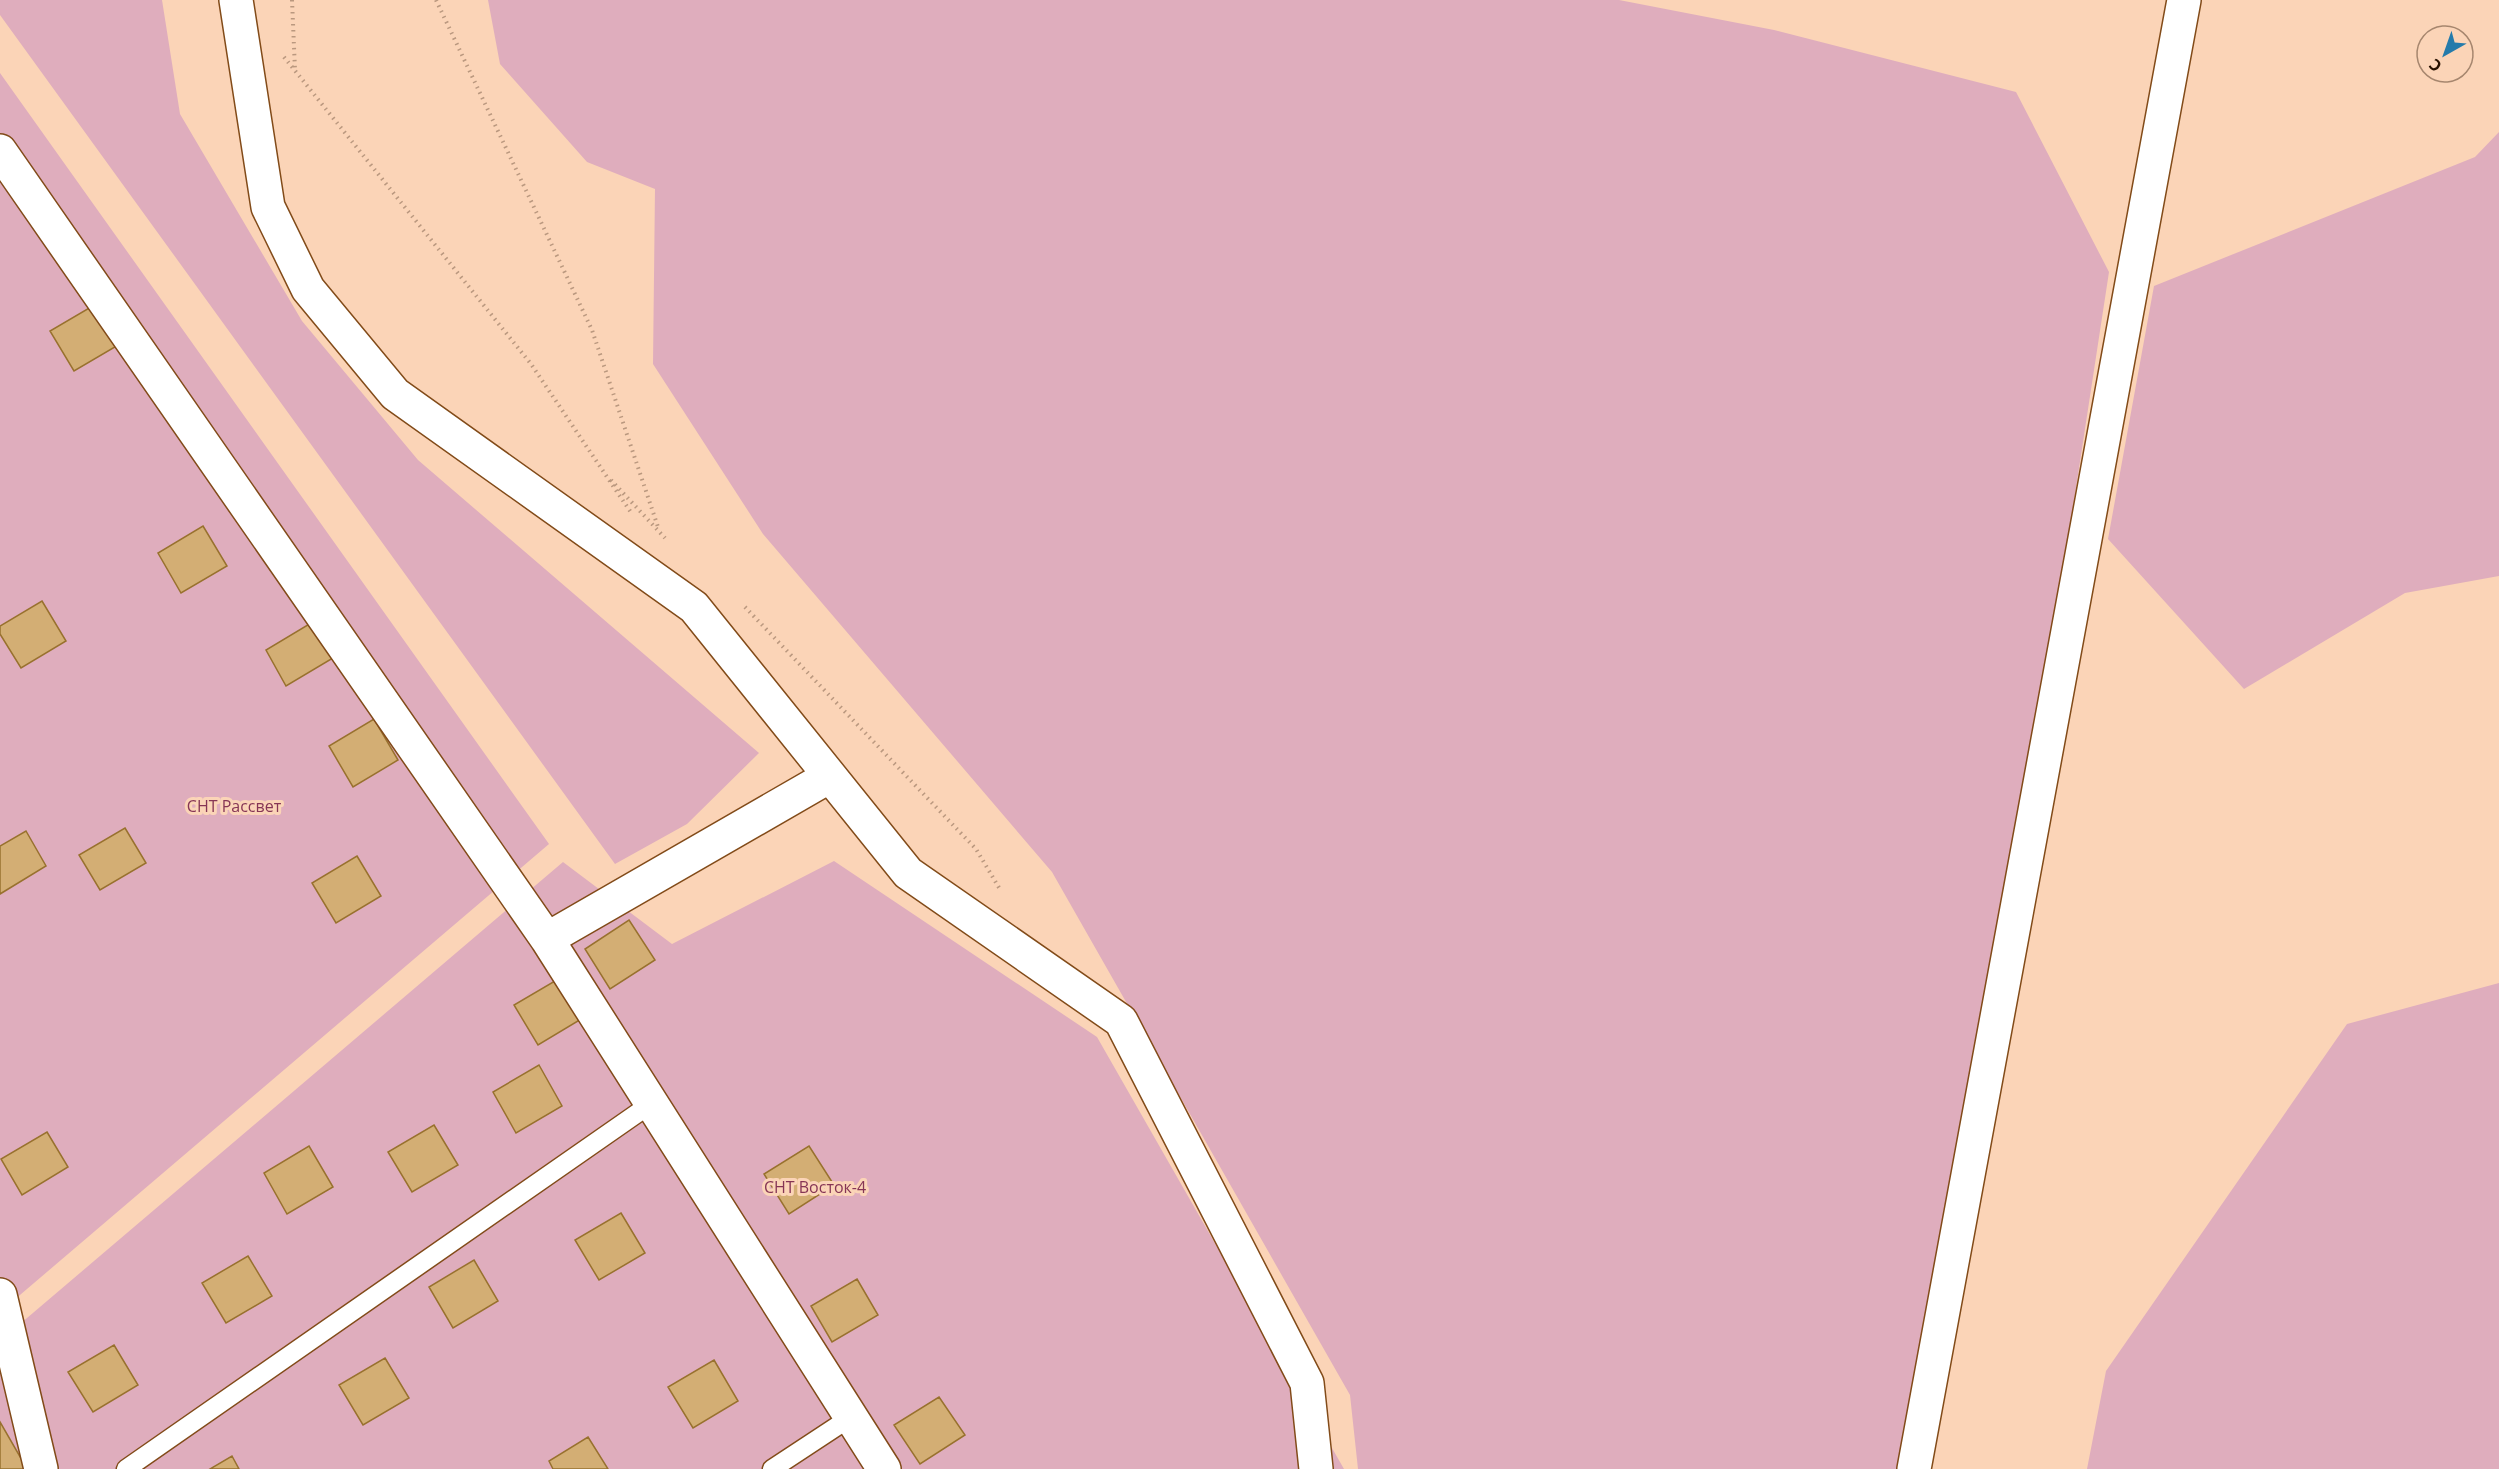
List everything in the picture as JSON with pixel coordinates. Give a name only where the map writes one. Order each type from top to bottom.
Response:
[{"type":"street","points":[[236,0],[268,207],[308,289],[395,394],[694,607],[908,873],[1121,1021],[1307,1383],[1316,1469]]},
{"type":"street","points":[[1914,1469],[2184,0]]},
{"type":"street","points":[[0,151],[548,939],[884,1469]]},
{"type":"street","points":[[548,939],[830,776]]},
{"type":"street","points":[[0,1295],[40,1469]]},
{"type":"lane","points":[[126,1469],[652,1103]]},
{"type":"lane","points":[[772,1469],[851,1417]]},
{"type":"path","points":[[292,0],[295,70]]},
{"type":"path","points":[[436,0],[592,330],[660,533]]},
{"type":"path","points":[[281,53],[531,364],[634,519]]},
{"type":"path","points":[[601,470],[667,542]]},
{"type":"path","points":[[742,604],[976,849],[1006,900]]},
{"type":"green space","points":[[0,0],[162,0],[180,114],[302,321],[418,460],[759,753],[687,824],[615,864],[0,15]]},
{"type":"green space","points":[[488,0],[1619,0],[1774,30],[2016,92],[2109,272],[2040,723],[1901,1469],[1358,1469],[1350,1395],[1052,872],[763,534],[653,364],[655,189],[587,162],[500,64]]},
{"type":"green space","name":"СНТ Рассвет","points":[[0,73],[549,844],[0,1312]]},
{"type":"green space","points":[[2499,132],[2499,576],[2405,593],[2244,689],[2108,539],[2154,286],[2475,157]]},
{"type":"green space","name":"СНТ Восток-4","points":[[834,861],[1097,1037],[1344,1469],[0,1469],[0,1341],[563,862],[672,944]]},
{"type":"green space","points":[[2499,983],[2499,1469],[2087,1469],[2106,1371],[2347,1024]]},
{"type":"building","points":[[96,304],[120,344],[74,371],[50,331]]},
{"type":"building","points":[[203,526],[227,566],[181,593],[158,553]]},
{"type":"building","points":[[42,601],[66,641],[21,668],[0,634],[0,626]]},
{"type":"building","points":[[311,623],[333,658],[286,686],[266,650]]},
{"type":"building","points":[[374,719],[398,760],[353,787],[329,746]]},
{"type":"building","points":[[125,828],[146,863],[100,890],[79,855]]},
{"type":"building","points":[[26,831],[46,866],[0,894],[0,846]]},
{"type":"building","points":[[357,856],[381,896],[336,923],[312,883]]},
{"type":"building","points":[[629,920],[655,960],[610,989],[585,949]]},
{"type":"building","points":[[560,978],[583,1018],[538,1045],[514,1005]]},
{"type":"building","points":[[539,1065],[562,1106],[516,1133],[493,1092]]},
{"type":"building","points":[[434,1125],[458,1165],[412,1192],[388,1152]]},
{"type":"building","points":[[47,1132],[68,1167],[22,1195],[1,1159]]},
{"type":"building","points":[[309,1146],[333,1187],[287,1214],[264,1173]]},
{"type":"building","points":[[809,1146],[834,1185],[789,1214],[764,1174]]},
{"type":"building","points":[[621,1213],[645,1253],[599,1280],[575,1240]]},
{"type":"building","points":[[248,1256],[272,1296],[226,1323],[202,1283]]},
{"type":"building","points":[[474,1260],[498,1301],[453,1328],[429,1287]]},
{"type":"building","points":[[857,1279],[878,1315],[832,1342],[811,1306]]},
{"type":"building","points":[[114,1345],[138,1385],[93,1412],[68,1372]]},
{"type":"building","points":[[385,1358],[409,1398],[363,1425],[339,1385]]},
{"type":"building","points":[[714,1360],[738,1401],[693,1428],[668,1387]]},
{"type":"building","points":[[939,1397],[965,1435],[920,1464],[894,1425]]},
{"type":"building","points":[[0,1422],[26,1467],[23,1469],[0,1469]]},
{"type":"building","points":[[588,1437],[608,1469],[553,1469],[549,1461]]},
{"type":"building","points":[[232,1456],[239,1469],[210,1469]]}]
